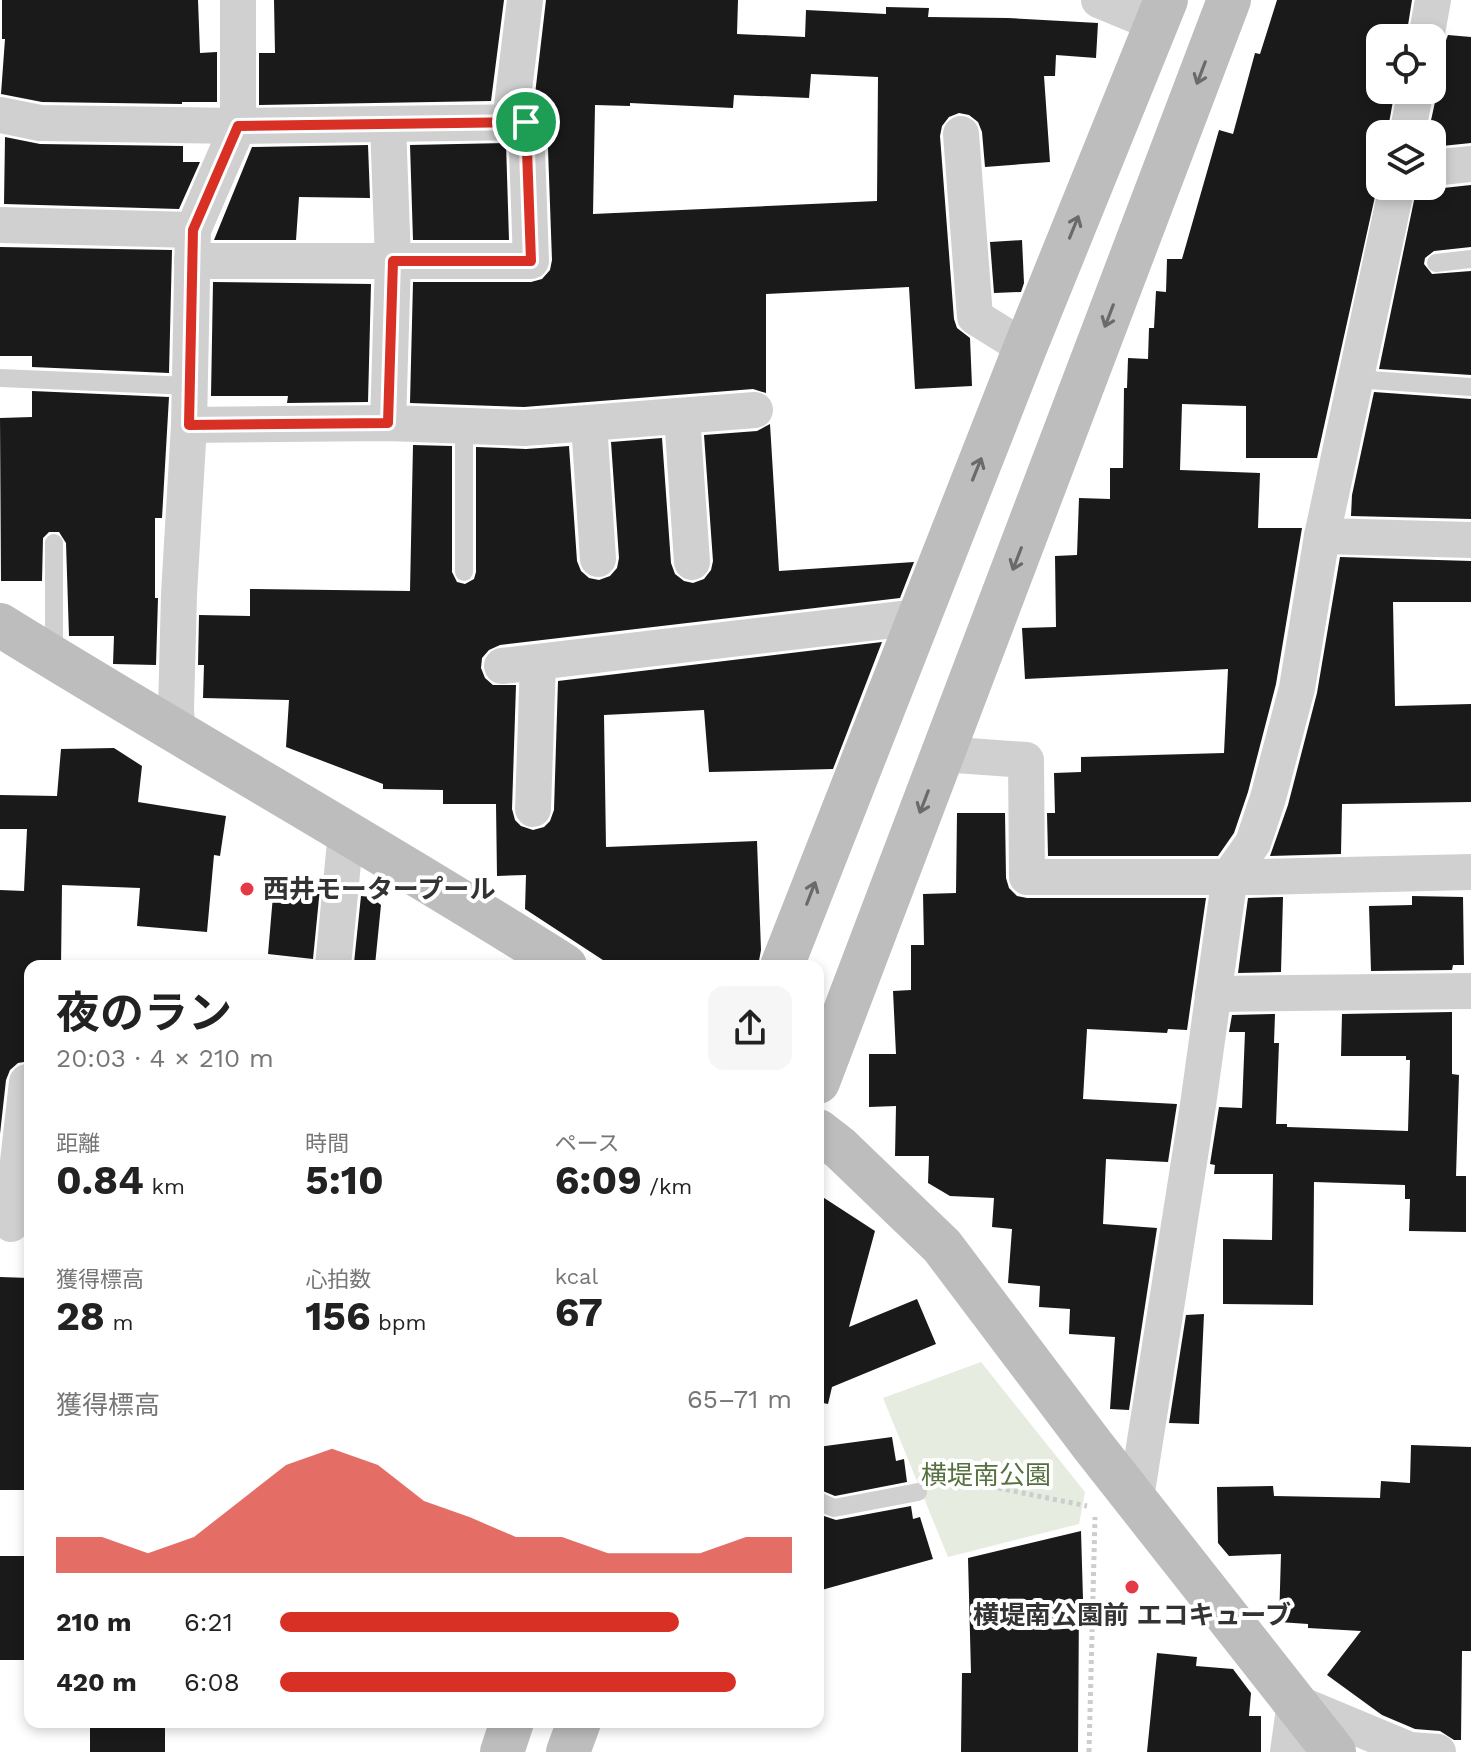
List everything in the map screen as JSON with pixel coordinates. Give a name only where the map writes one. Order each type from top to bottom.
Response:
[{"type":"street","points":[[178,735],[179,594],[189,425],[193,246],[238,126],[238,0]]},
{"type":"street","points":[[510,122],[525,0]]},
{"type":"street","points":[[784,960],[1161,12],[1099,0]]},
{"type":"street","points":[[824,1066],[1229,0]]},
{"type":"street","points":[[1429,24],[1433,0]]},
{"type":"street","points":[[0,115],[40,123],[238,126],[526,122],[531,261],[393,261],[193,246],[0,225]]},
{"type":"street","points":[[388,124],[393,261],[388,423]]},
{"type":"street","points":[[961,134],[975,317],[1025,348]]},
{"type":"street","points":[[1446,167],[1471,164]]},
{"type":"street","points":[[1136,1498],[1230,875],[1253,843],[1297,688],[1322,536],[1394,200]]},
{"type":"street","points":[[189,425],[388,423],[524,428],[755,410]]},
{"type":"street","points":[[682,416],[692,562]]},
{"type":"street","points":[[589,423],[598,559]]},
{"type":"street","points":[[1322,536],[1471,540]]},
{"type":"street","points":[[502,666],[919,617]]},
{"type":"street","points":[[0,625],[178,735],[424,877],[555,960]]},
{"type":"street","points":[[533,809],[538,662]]},
{"type":"street","points":[[942,754],[1026,760],[1027,877],[1257,877],[1471,872]]},
{"type":"street","points":[[334,960],[346,832]]},
{"type":"street","points":[[1213,994],[1471,991]]},
{"type":"street","points":[[14,1222],[19,1081]]},
{"type":"street","points":[[824,1136],[942,1246],[1093,1446],[1334,1752]]},
{"type":"street","points":[[1288,1752],[1295,1702]]},
{"type":"street","points":[[1295,1702],[1410,1750],[1438,1752]]},
{"type":"street","points":[[502,1752],[510,1728]]},
{"type":"street","points":[[568,1752],[577,1728]]},
{"type":"lane","points":[[1436,263],[1471,259]]},
{"type":"lane","points":[[0,378],[190,386]]},
{"type":"lane","points":[[1355,379],[1471,387]]},
{"type":"lane","points":[[464,426],[464,572]]},
{"type":"lane","points":[[54,543],[54,658]]},
{"type":"lane","points":[[824,1504],[834,1508],[918,1492]]},
{"type":"path","points":[[918,1492],[974,1483],[1095,1508],[1089,1752]]},
{"type":"green space","name":"横堤南公園","points":[[981,1362],[1085,1492],[1079,1524],[948,1557],[883,1398]]},
{"type":"building","points":[[2,0],[198,0],[200,53],[217,52],[217,102],[42,102],[1,94],[5,39],[2,39]]},
{"type":"building","points":[[274,0],[504,0],[491,101],[259,105],[259,53],[275,53]]},
{"type":"building","points":[[546,0],[738,0],[737,34],[805,37],[806,10],[886,14],[886,7],[929,8],[928,17],[1098,23],[1096,58],[1056,55],[1055,76],[1044,76],[1050,162],[985,167],[982,132],[978,122],[969,115],[959,113],[949,117],[942,126],[940,136],[954,319],[957,328],[970,338],[972,386],[915,389],[909,287],[766,294],[766,393],[753,389],[524,407],[410,403],[413,282],[531,282],[542,279],[550,270],[547,121],[543,110],[534,103]],"holes":[[[811,74],[878,77],[877,201],[593,214],[595,105],[630,106],[630,103],[733,108],[734,95],[809,98]]]},
{"type":"building","points":[[1277,0],[1412,0],[1408,24],[1366,24],[1366,104],[1392,104],[1390,120],[1366,120],[1366,200],[1374,200],[1317,458],[1246,458],[1246,406],[1182,404],[1180,470],[1260,473],[1258,528],[1302,528],[1276,684],[1248,792],[1234,833],[1218,856],[1048,856],[1047,813],[1055,813],[1054,773],[1081,772],[1081,757],[1224,753],[1228,669],[1025,679],[1022,628],[1056,627],[1055,556],[1077,555],[1079,498],[1110,499],[1110,468],[1123,468],[1124,388],[1127,388],[1128,358],[1148,359],[1149,328],[1154,328],[1156,291],[1166,292],[1167,259],[1182,259],[1219,130],[1233,134],[1255,53],[1260,54]]},
{"type":"building","points":[[1448,35],[1471,37],[1471,143],[1446,146],[1446,120],[1431,120],[1435,104],[1446,104]]},
{"type":"building","points":[[5,137],[40,144],[183,146],[183,162],[200,162],[179,209],[4,204]]},
{"type":"building","points":[[506,143],[509,240],[413,240],[410,145]]},
{"type":"building","points":[[368,145],[370,198],[299,197],[296,240],[214,240],[252,147]]},
{"type":"building","points":[[1471,185],[1471,247],[1434,251],[1425,258],[1424,264],[1432,274],[1471,271],[1471,375],[1379,369],[1414,200],[1446,200],[1446,188]]},
{"type":"building","points":[[1022,240],[1024,283],[1021,292],[994,293],[990,242]]},
{"type":"building","points":[[0,247],[172,250],[169,373],[32,367],[32,356],[0,356]]},
{"type":"building","points":[[213,282],[371,284],[368,402],[287,403],[288,396],[211,396]]},
{"type":"building","points":[[32,391],[169,397],[162,518],[155,518],[155,598],[158,598],[156,665],[113,664],[114,636],[69,636],[66,543],[59,532],[49,532],[43,538],[42,581],[1,581],[0,418],[32,417]]},
{"type":"building","points":[[1374,392],[1471,399],[1471,519],[1351,516],[1352,495]]},
{"type":"building","points":[[770,424],[779,571],[914,562],[900,598],[500,645],[482,658],[481,668],[485,678],[493,685],[516,685],[512,809],[515,820],[521,826],[533,830],[544,827],[554,810],[558,681],[882,642],[833,769],[709,772],[704,710],[604,715],[606,847],[757,841],[759,960],[603,960],[525,909],[526,875],[497,876],[496,804],[443,804],[443,790],[383,789],[383,784],[286,747],[289,700],[203,698],[204,665],[198,665],[199,615],[250,616],[250,589],[410,591],[413,445],[452,446],[452,572],[457,582],[465,584],[474,579],[476,572],[476,447],[526,449],[569,446],[577,561],[581,571],[589,578],[599,580],[610,576],[617,568],[619,558],[611,442],[662,438],[671,563],[675,574],[693,583],[704,579],[713,561],[704,435],[757,431]]},
{"type":"building","points":[[1340,557],[1471,561],[1471,602],[1393,602],[1395,706],[1471,704],[1471,802],[1342,804],[1341,854],[1270,856],[1288,805],[1317,693]]},
{"type":"building","points":[[114,748],[142,766],[138,802],[226,816],[220,856],[214,855],[207,932],[137,926],[140,888],[62,885],[61,960],[24,960],[24,1062],[10,1070],[6,1080],[0,1134],[0,890],[24,891],[27,829],[0,829],[0,795],[57,796],[61,749]]},
{"type":"building","points":[[957,813],[1005,813],[1006,878],[1009,888],[1017,896],[1206,898],[1187,1030],[1168,1029],[1167,1033],[1087,1029],[1083,1099],[1177,1104],[1168,1162],[1106,1159],[1103,1224],[1157,1228],[1129,1410],[1110,1409],[1115,1337],[1069,1334],[1070,1309],[1039,1307],[1040,1286],[1008,1283],[1012,1229],[992,1227],[994,1198],[950,1196],[928,1183],[929,1156],[895,1156],[896,1106],[869,1107],[869,1054],[896,1054],[893,991],[911,990],[911,945],[924,945],[923,894],[956,893]]},
{"type":"building","points":[[274,884],[320,888],[313,959],[268,954]]},
{"type":"building","points":[[361,896],[371,897],[381,905],[376,960],[354,960]]},
{"type":"building","points":[[1412,896],[1463,897],[1464,965],[1453,965],[1452,970],[1371,971],[1369,906],[1412,905]]},
{"type":"building","points":[[1283,897],[1281,972],[1238,973],[1248,898]]},
{"type":"building","points":[[1452,1012],[1452,1074],[1459,1075],[1456,1176],[1466,1176],[1466,1232],[1409,1231],[1410,1199],[1405,1199],[1405,1185],[1314,1182],[1313,1305],[1223,1304],[1223,1239],[1272,1240],[1273,1174],[1214,1174],[1215,1165],[1210,1164],[1219,1107],[1242,1108],[1245,1032],[1229,1032],[1232,1015],[1275,1014],[1274,1043],[1279,1043],[1276,1124],[1287,1124],[1287,1127],[1408,1131],[1410,1060],[1406,1060],[1406,1056],[1341,1056],[1342,1014]]},
{"type":"building","points":[[824,1198],[875,1231],[849,1327],[917,1299],[936,1344],[832,1387],[828,1404],[824,1403]]},
{"type":"building","points":[[0,1277],[24,1278],[24,1490],[0,1490]]},
{"type":"building","points":[[1204,1314],[1199,1424],[1169,1423],[1186,1315]]},
{"type":"building","points":[[892,1437],[896,1461],[904,1459],[907,1482],[835,1496],[824,1491],[824,1446]]},
{"type":"building","points":[[1411,1445],[1471,1447],[1471,1651],[1462,1651],[1461,1740],[1454,1740],[1440,1731],[1415,1729],[1382,1715],[1327,1675],[1361,1631],[1308,1628],[1308,1624],[1279,1622],[1281,1554],[1229,1556],[1218,1543],[1217,1487],[1273,1486],[1274,1496],[1380,1498],[1381,1481],[1410,1483]]},
{"type":"building","points":[[911,1506],[913,1519],[920,1517],[933,1559],[824,1589],[824,1516],[836,1520]]},
{"type":"building","points":[[1081,1531],[1083,1599],[1079,1599],[1078,1752],[961,1752],[962,1673],[971,1673],[968,1558]]},
{"type":"building","points":[[0,1556],[24,1556],[24,1660],[0,1660]]},
{"type":"building","points":[[1157,1653],[1197,1657],[1196,1666],[1233,1669],[1251,1693],[1249,1716],[1261,1716],[1261,1752],[1147,1752]]},
{"type":"building","points":[[90,1728],[165,1728],[165,1752],[90,1752]]},
{"type":"place","name":"西井モータープール","points":[[247,889]]},
{"type":"place","name":"横堤南公園前 エコキューブ","points":[[1132,1587]]},
{"type":"route","points":[[526,122],[531,261],[393,261],[388,423],[189,425],[193,230],[238,126],[526,122]]}]
